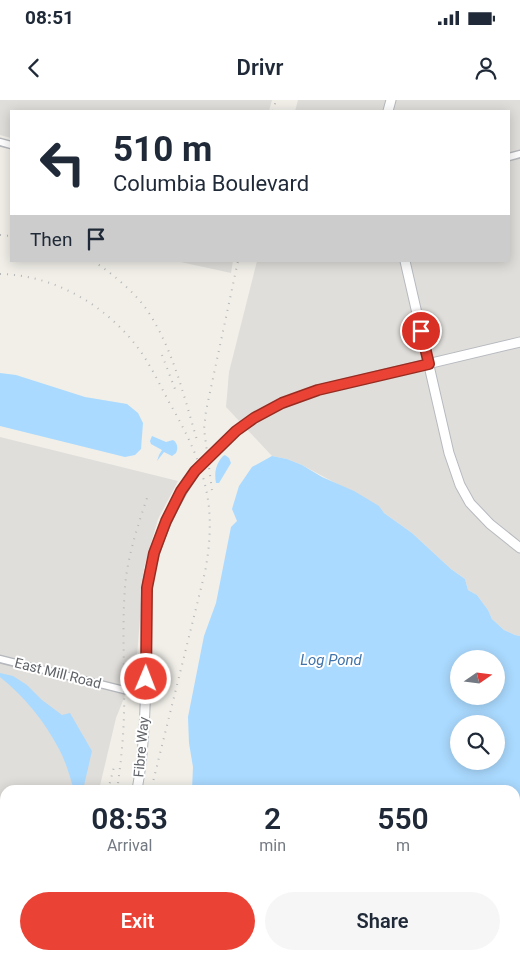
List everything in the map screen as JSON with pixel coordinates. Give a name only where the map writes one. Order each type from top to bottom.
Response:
[{"type":"street","points":[[405,262],[448,453],[460,485],[470,502],[490,524],[520,548]]},
{"type":"street","name":"Fibre Way","points":[[138,785],[142,755],[145,693],[147,588],[154,553],[166,521],[181,491],[195,471],[236,431],[254,418],[282,403],[318,390],[520,342]]},
{"type":"street","name":"East Mill Road","points":[[0,659],[124,690],[145,693]]},
{"type":"shaded area","points":[[0,100],[272,100],[269,110],[10,110],[10,138],[0,135]]},
{"type":"shaded area","points":[[298,100],[520,100],[520,636],[504,630],[492,619],[477,595],[468,590],[465,579],[451,569],[412,533],[384,513],[378,506],[302,465],[272,456],[226,407],[229,372],[257,262],[510,262],[510,110],[295,110]]},
{"type":"shaded area","points":[[181,262],[233,262],[231,273]]},
{"type":"shaded area","points":[[0,437],[178,481],[158,519],[144,568],[136,668],[116,718],[100,785],[0,785]]},
{"type":"water","points":[[0,373],[16,375],[85,397],[127,404],[138,413],[143,423],[141,449],[135,455],[125,457],[0,426]]},
{"type":"water","points":[[152,436],[166,442],[173,440],[177,446],[176,453],[172,456],[164,452],[157,461],[162,450],[151,444]]},
{"type":"water","points":[[225,455],[231,463],[219,483],[216,483],[216,468]]},
{"type":"water","name":"Log Pond","points":[[272,456],[287,459],[354,491],[379,506],[384,513],[412,533],[451,569],[465,579],[468,590],[477,595],[492,619],[504,630],[520,636],[520,785],[192,785],[193,767],[189,743],[188,717],[204,636],[216,603],[231,527],[237,521],[232,509],[239,486],[252,467]]},
{"type":"water","points":[[0,673],[13,676],[27,685],[42,700],[62,715],[70,713],[92,751],[84,785],[72,785],[64,759],[47,729],[26,701],[0,677]]},
{"type":"railway","points":[[273,110],[276,100]]},
{"type":"railway","points":[[0,235],[10,236]]},
{"type":"railway","points":[[94,262],[131,291],[144,306],[158,328],[172,359],[197,440]]},
{"type":"railway","points":[[212,490],[204,429],[206,411],[238,262]]},
{"type":"railway","points":[[0,274],[41,280],[61,287],[80,296],[113,321],[128,336],[149,364],[183,427],[200,466],[210,516],[205,572],[152,785]]},
{"type":"railway","points":[[162,355],[175,389]]},
{"type":"railway","points":[[118,785],[124,726],[126,577],[132,546],[148,495]]},
{"type":"railway","points":[[109,785],[115,763]]},
{"type":"route","points":[[146,679],[147,588],[154,553],[166,521],[181,491],[195,471],[236,431],[254,418],[282,403],[318,390],[429,364],[421,331]]}]
